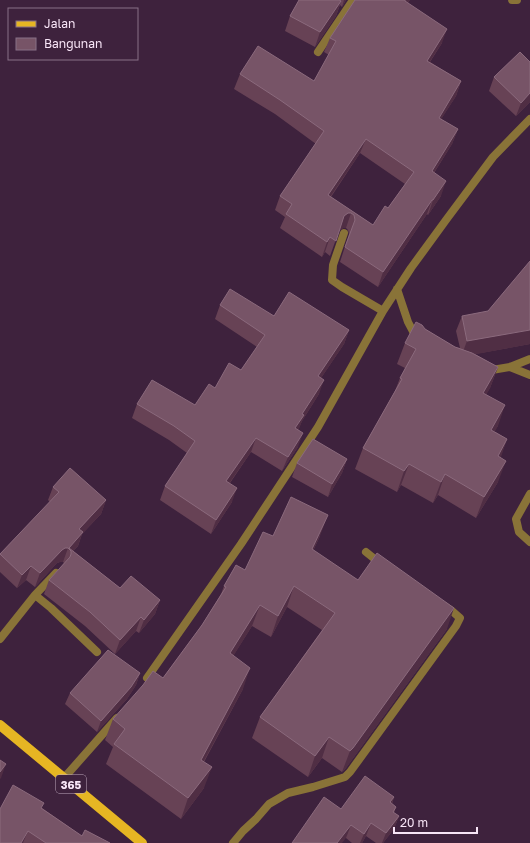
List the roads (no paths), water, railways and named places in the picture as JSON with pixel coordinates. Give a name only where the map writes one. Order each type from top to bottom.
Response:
[{"type":"main road","name":"365","points":[[0,725],[142,843]]},
{"type":"street","points":[[318,52],[341,12],[353,0]]},
{"type":"street","points":[[512,0],[517,0]]},
{"type":"street","points":[[144,683],[236,550],[318,427],[383,311],[397,289],[493,157],[530,119]]},
{"type":"street","points":[[344,232],[332,265],[332,280],[383,311]]},
{"type":"street","points":[[397,289],[408,322],[420,345]]},
{"type":"street","points":[[476,372],[510,367],[530,359]]},
{"type":"street","points":[[510,367],[530,375]]},
{"type":"street","points":[[530,494],[516,519],[519,532],[530,542]]},
{"type":"street","points":[[366,552],[390,571]]},
{"type":"street","points":[[0,638],[35,595],[62,567]]},
{"type":"street","points":[[35,595],[51,608],[97,652]]},
{"type":"street","points":[[233,843],[269,804],[288,793],[345,777],[350,772],[456,626],[460,618],[452,611],[439,604]]},
{"type":"street","points":[[64,778],[121,714]]}]
